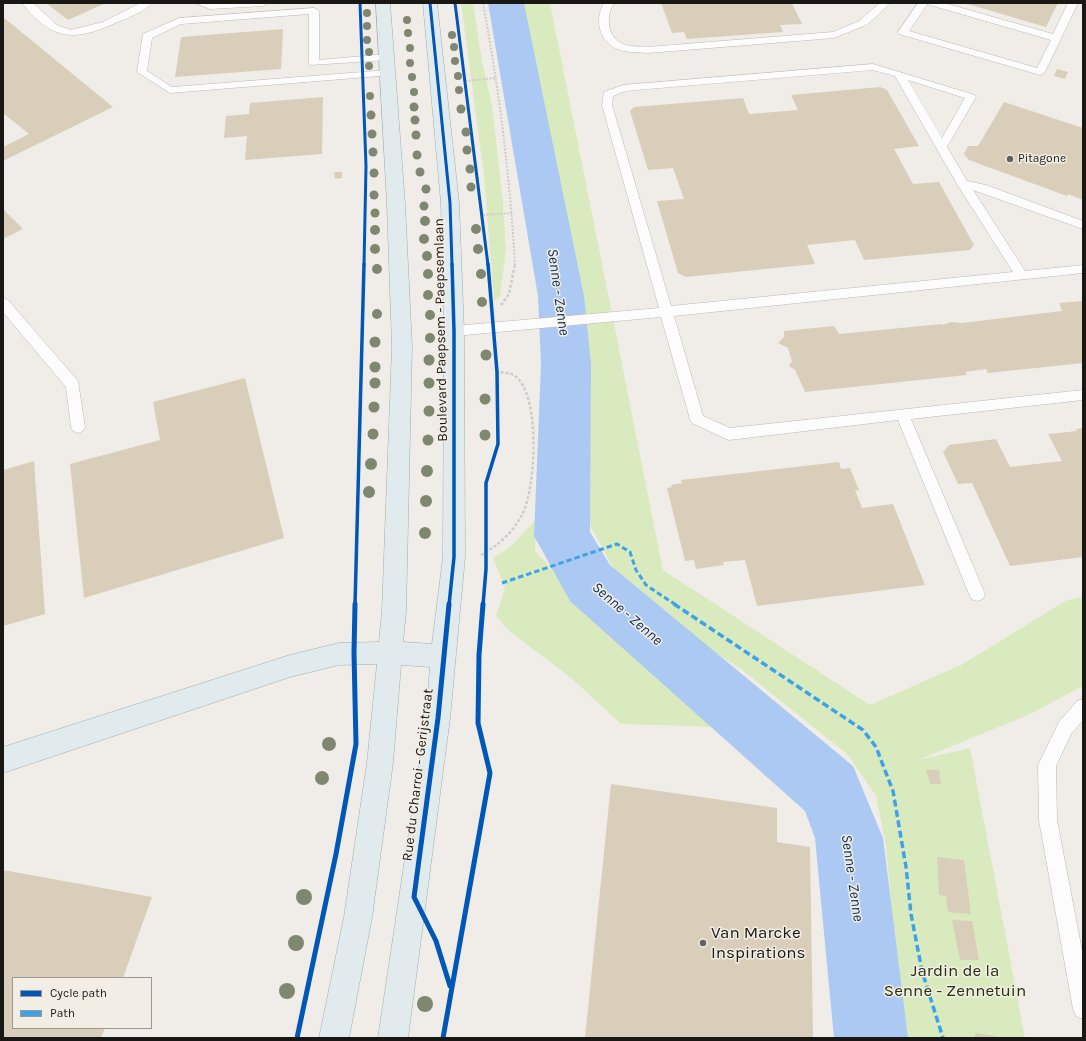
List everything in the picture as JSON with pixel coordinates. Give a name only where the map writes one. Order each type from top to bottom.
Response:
[{"type":"main road","points":[[334,1038],[358,917],[380,763],[394,611],[402,347],[396,204],[383,3]]},
{"type":"main road","name":"Boulevard Paepsem - Paepsemlaan","points":[[430,3],[450,203],[454,331],[454,557],[443,656]]},
{"type":"main road","points":[[3,760],[290,666],[339,654],[390,653],[443,656]]},
{"type":"main road","name":"Rue du Charroi - Gerijstraat","points":[[393,1038],[437,726],[443,656]]},
{"type":"lane","points":[[27,3],[58,30],[72,34],[90,30],[147,3]]},
{"type":"lane","points":[[200,3],[210,6],[263,3]]},
{"type":"lane","points":[[609,3],[605,8],[602,20],[607,36],[620,47],[648,50],[834,35],[850,30],[873,17],[885,3]]},
{"type":"lane","points":[[923,3],[903,32],[1040,72],[1073,3]]},
{"type":"lane","points":[[933,3],[1056,38]]},
{"type":"lane","points":[[314,78],[314,11],[180,21],[147,36],[142,72],[170,90],[314,78],[387,65]]},
{"type":"lane","points":[[314,63],[387,65]]},
{"type":"lane","points":[[942,147],[971,97],[873,67],[623,88],[608,94],[607,105],[697,419],[729,434],[1083,395]]},
{"type":"lane","points":[[899,74],[963,184],[1021,275]]},
{"type":"lane","points":[[963,184],[982,188],[1083,225]]},
{"type":"lane","points":[[454,331],[643,314],[1083,270]]},
{"type":"lane","points":[[3,303],[73,386],[78,427]]},
{"type":"lane","points":[[902,414],[977,594]]},
{"type":"lane","points":[[1083,707],[1065,728],[1047,765],[1048,820],[1083,1009]]},
{"type":"path","points":[[483,3],[493,58],[512,212],[515,266],[509,294],[500,306],[493,310],[497,327],[497,379]]},
{"type":"path","points":[[464,73],[466,89]]},
{"type":"path","points":[[465,81],[495,78]]},
{"type":"path","points":[[482,207],[484,222]]},
{"type":"path","points":[[483,215],[512,212]]},
{"type":"path","points":[[478,556],[485,554],[507,536],[523,513],[530,482],[532,415],[529,398],[521,383],[513,374],[497,372]]},
{"type":"path","points":[[485,546],[485,561]]},
{"type":"green space","points":[[461,3],[473,3],[482,61],[492,105],[503,203],[506,249],[500,297],[494,301],[484,176]]},
{"type":"green space","name":"Jardin de la Senne - Zennetuin","points":[[519,3],[550,3],[663,570],[870,705],[961,665],[1067,600],[1083,597],[1083,686],[1028,715],[918,760],[970,748],[1025,1038],[906,1038],[899,993],[886,846],[876,796],[848,755],[741,669],[630,600],[581,508],[588,395],[569,272]]},
{"type":"green space","points":[[534,522],[536,530],[535,551],[568,587],[630,641],[823,796],[812,808],[719,727],[621,724],[571,678],[508,630],[496,616],[505,588],[493,558],[510,547]]},
{"type":"building","points":[[46,3],[106,3],[68,20]]},
{"type":"building","points":[[661,3],[792,3],[802,24],[780,25],[783,32],[687,39],[684,32],[672,33]]},
{"type":"building","points":[[964,3],[1058,3],[1046,27]]},
{"type":"building","points":[[3,17],[113,107],[3,161],[3,147],[29,134],[3,113]]},
{"type":"building","points":[[283,29],[281,69],[175,77],[181,37]]},
{"type":"building","points":[[1057,69],[1068,72],[1065,79],[1054,76]]},
{"type":"building","points":[[880,87],[887,90],[919,146],[894,149],[913,184],[939,182],[974,245],[970,250],[864,260],[855,240],[807,245],[815,264],[686,277],[678,273],[657,201],[684,199],[673,168],[648,170],[630,111],[634,107],[743,98],[749,114],[798,110],[791,95]]},
{"type":"building","points":[[323,97],[322,154],[245,160],[247,136],[224,138],[226,116],[249,114],[250,103]]},
{"type":"building","points":[[1004,102],[1083,128],[1083,200],[1068,194],[1067,196],[969,160],[964,154],[968,146],[978,146]]},
{"type":"building","points":[[334,172],[342,172],[342,178],[335,179]]},
{"type":"building","points":[[3,209],[23,229],[3,239]]},
{"type":"building","points":[[1083,301],[1083,363],[988,373],[986,369],[965,372],[967,375],[805,392],[795,370],[789,366],[792,361],[788,348],[778,343],[784,337],[784,331],[834,326],[839,334],[943,325],[951,322],[962,323],[1062,311],[1059,303]]},
{"type":"building","points":[[245,378],[284,538],[84,598],[70,464],[160,440],[153,402]]},
{"type":"building","points":[[1083,428],[1083,557],[1010,566],[972,483],[958,484],[943,452],[949,445],[996,439],[1010,467],[1062,461],[1048,434],[1077,431],[1076,429]]},
{"type":"building","points":[[34,461],[45,614],[3,626],[3,470]]},
{"type":"building","points":[[839,462],[841,469],[850,468],[859,490],[855,490],[862,508],[893,504],[925,585],[757,606],[745,560],[723,562],[724,565],[696,569],[694,560],[685,561],[667,488],[672,487],[671,485],[682,483],[681,480]]},
{"type":"building","points":[[926,770],[939,770],[941,784],[930,784]]},
{"type":"building","name":"Van Marcke Inspirations","points":[[611,784],[777,808],[777,842],[810,847],[813,1038],[585,1038]]},
{"type":"building","points":[[937,857],[964,860],[971,914],[948,912],[946,896],[939,895]]},
{"type":"building","points":[[3,870],[152,897],[123,977],[12,977],[12,1029],[105,1029],[101,1038],[3,1038]]},
{"type":"building","points":[[952,920],[972,921],[979,960],[960,960]]},
{"type":"building","points":[[975,1033],[996,1036],[997,1038],[975,1038]]},
{"type":"waterway","name":"Senne - Zenne","points":[[506,3],[561,296],[566,364],[562,536],[590,583],[830,789],[849,838],[871,1038]]},
{"type":"marked path","points":[[502,583],[617,544],[630,552],[636,570],[646,585],[863,730],[876,747],[893,791],[906,867],[911,914],[922,971],[943,1038]]},
{"type":"cycle path","points":[[297,1038],[336,854],[356,744],[354,653],[366,166],[360,3]]},
{"type":"cycle path","points":[[430,3],[450,203],[454,331],[454,557],[438,718],[414,897],[436,941],[450,986]]},
{"type":"cycle path","points":[[443,1038],[490,773],[478,723],[479,655],[486,569],[486,483],[498,444],[497,372],[493,311],[483,215],[455,3]]},
{"type":"place","name":"Pitagone","points":[[1010,159]]},
{"type":"place","name":"Van Marcke Inspirations","points":[[703,943]]}]
